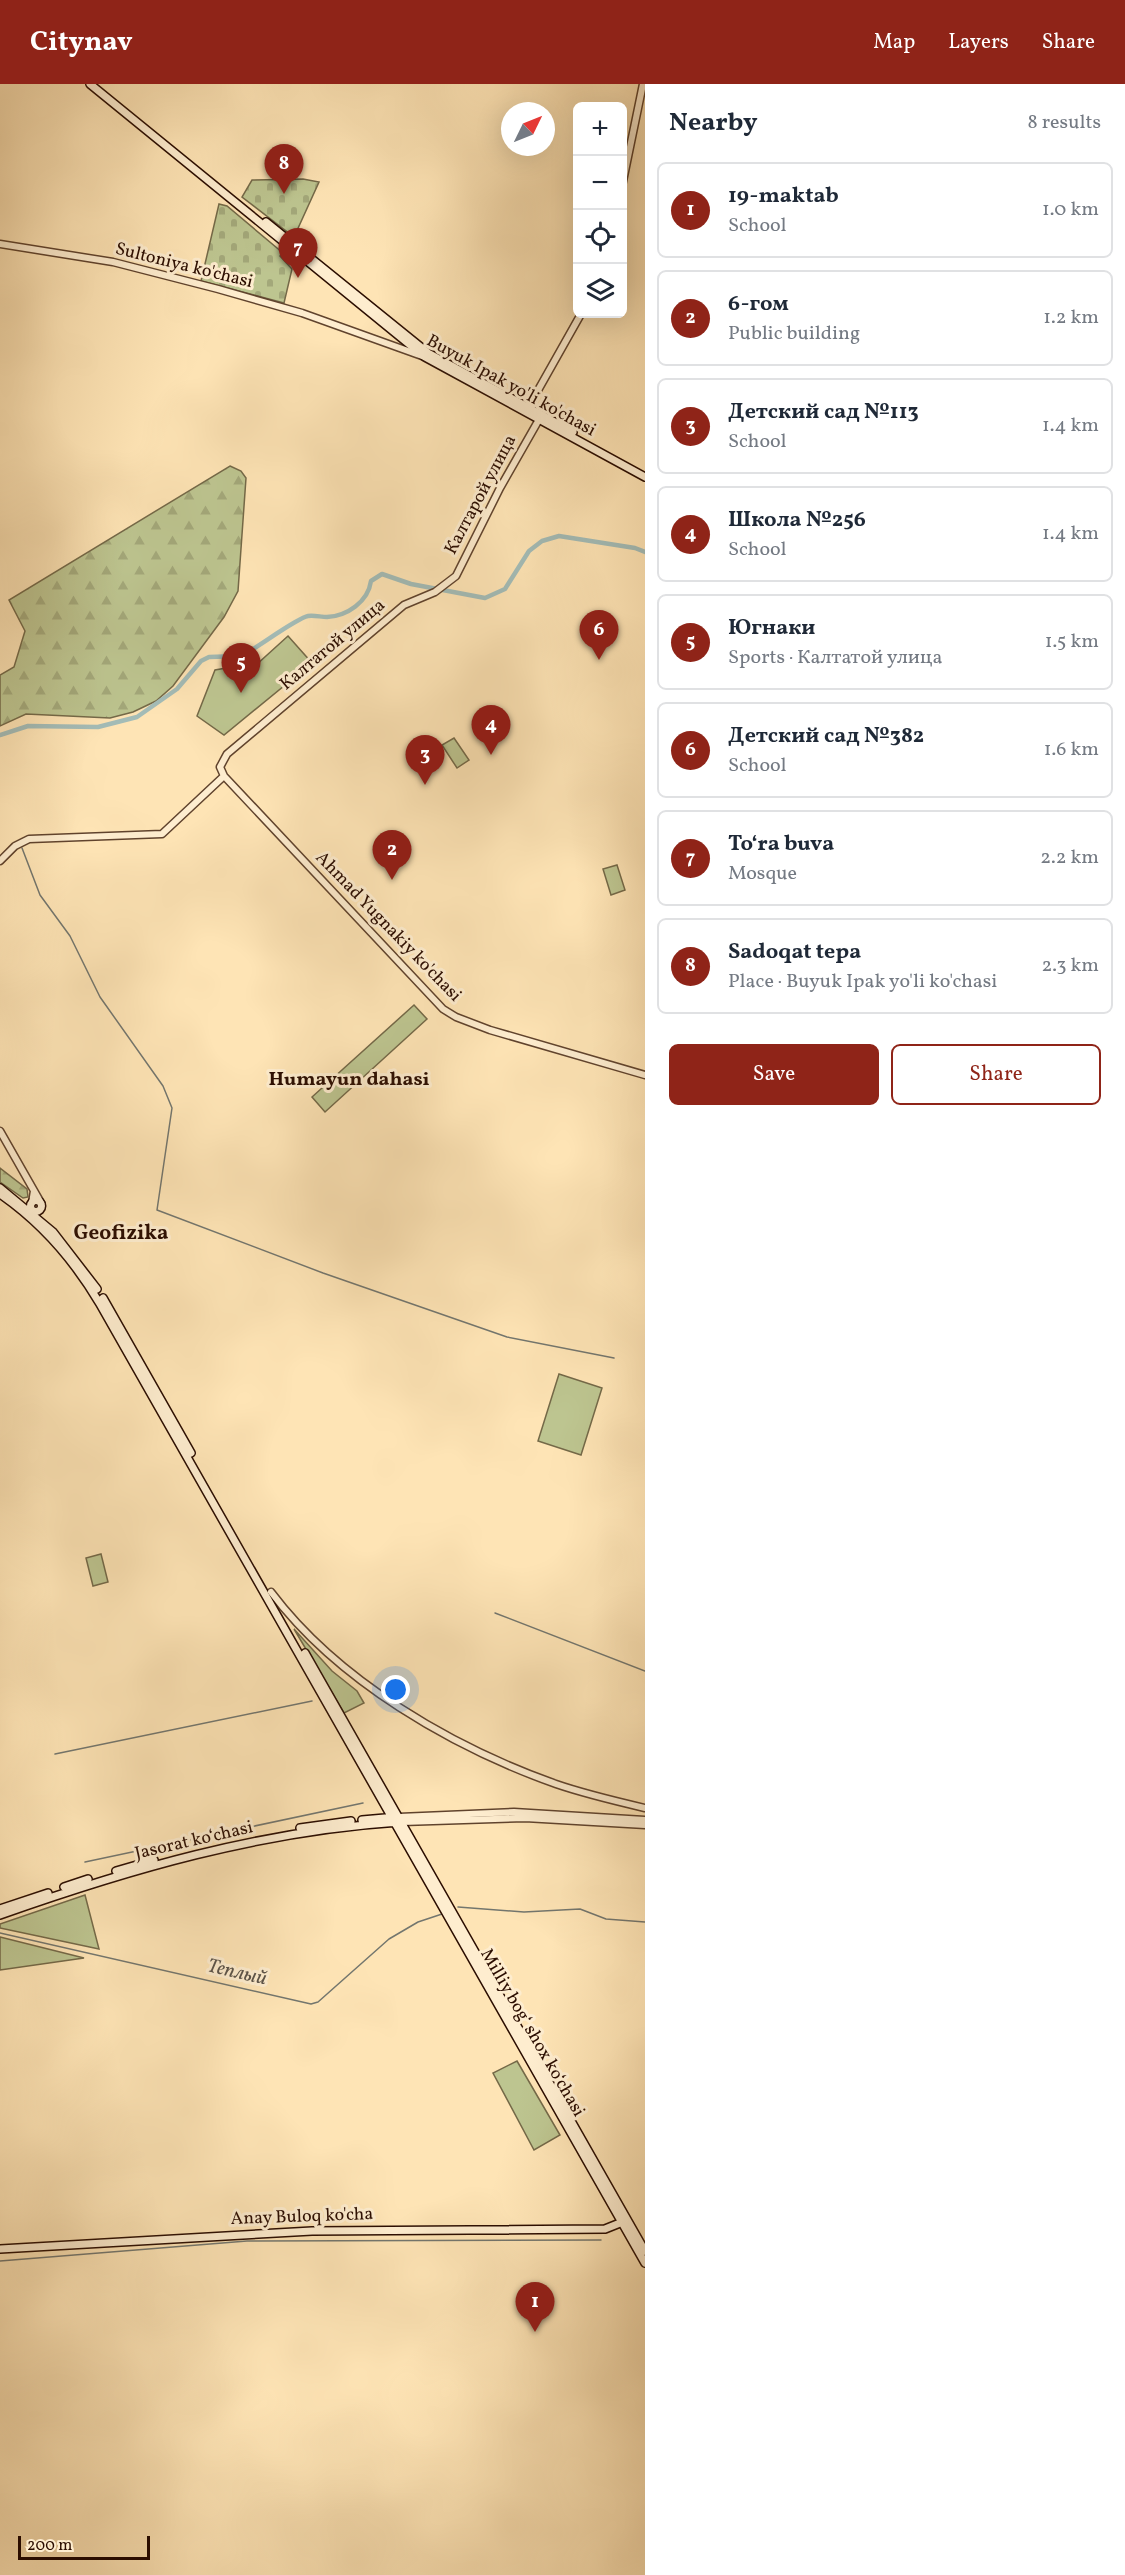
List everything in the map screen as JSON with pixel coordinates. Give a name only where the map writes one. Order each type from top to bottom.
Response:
[{"type":"main road","name":"Buyuk Ipak yo'li ko'chasi","points":[[90,84],[421,348],[527,410]]},
{"type":"main road","name":"Buyuk Ipak yo'li ko'chasi","points":[[97,84],[425,357],[645,472]]},
{"type":"main road","name":"Buyuk Ipak yo'li ko'chasi","points":[[540,417],[645,477]]},
{"type":"main road","points":[[0,1188],[33,1210],[80,1264],[134,1352],[271,1592],[397,1820]]},
{"type":"main road","points":[[0,1194],[33,1210],[100,1304],[397,1820]]},
{"type":"main road","name":"Jasorat koʻchasi","points":[[0,1909],[131,1866],[194,1850],[326,1824],[397,1820]]},
{"type":"main road","name":"Jasorat koʻchasi","points":[[0,1915],[112,1876],[193,1855],[297,1833],[397,1820]]},
{"type":"main road","name":"Milliy bog‘ shox ko‘chasi","points":[[397,1820],[624,2221],[645,2263]]},
{"type":"main road","name":"Milliy bog‘ shox ko‘chasi","points":[[624,2221],[645,2251]]},
{"type":"main road","name":"Anay Buloq ko'cha","points":[[0,2249],[312,2230],[605,2229],[624,2221]]},
{"type":"street","points":[[627,162],[643,84]]},
{"type":"street","name":"Sultoniya ko'chasi","points":[[0,244],[113,262],[218,289],[302,313],[425,357]]},
{"type":"street","points":[[527,410],[579,318]]},
{"type":"street","name":"Калтарой улица","points":[[444,585],[456,576],[500,488],[540,417]]},
{"type":"street","name":"Калтатой улица","points":[[220,762],[338,658],[404,605],[435,592],[444,585]]},
{"type":"street","name":"Ahmad Yugnakiy ko'chasi","points":[[220,762],[224,776],[442,1009],[490,1030],[645,1075]]},
{"type":"street","points":[[0,861],[15,846],[32,839],[162,834],[224,776]]},
{"type":"street","points":[[0,1131],[34,1191],[33,1210]]},
{"type":"street","points":[[271,1592],[302,1630],[335,1660],[451,1737],[504,1763],[558,1785],[645,1808]]},
{"type":"street","points":[[397,1820],[514,1812],[645,1820]]},
{"type":"street","points":[[397,1820],[525,1818],[645,1825]]},
{"type":"green space","points":[[303,179],[319,182],[294,237],[242,197],[252,180]]},
{"type":"green space","points":[[219,204],[227,206],[283,253],[280,256],[292,269],[284,303],[201,281]]},
{"type":"green space","points":[[230,466],[241,471],[246,478],[238,591],[224,617],[173,686],[156,701],[133,712],[110,718],[26,714],[0,726],[0,675],[14,667],[25,631],[9,600]]},
{"type":"green space","points":[[288,636],[312,663],[224,735],[197,716],[215,670],[255,663],[256,665]]},
{"type":"green space","points":[[454,738],[469,760],[457,768],[442,745]]},
{"type":"green space","points":[[617,865],[625,890],[611,895],[603,869]]},
{"type":"green space","points":[[414,1005],[427,1019],[325,1112],[312,1097]]},
{"type":"green space","points":[[0,1168],[27,1189],[28,1197],[23,1198],[0,1182]]},
{"type":"green space","points":[[559,1374],[602,1388],[581,1455],[538,1441]]},
{"type":"green space","points":[[101,1554],[108,1582],[93,1586],[86,1558]]},
{"type":"green space","points":[[294,1629],[332,1671],[357,1691],[364,1703],[344,1713]]},
{"type":"green space","points":[[85,1895],[99,1949],[0,1928],[0,1924]]},
{"type":"green space","points":[[0,1937],[84,1958],[0,1970]]},
{"type":"green space","points":[[517,2061],[560,2135],[534,2150],[493,2073]]},
{"type":"waterway","points":[[0,735],[28,726],[98,727],[137,717],[177,689],[201,661],[209,657],[239,656],[308,616],[327,617],[349,611],[366,595],[371,581],[382,574],[411,584],[485,598],[505,589],[529,551],[542,541],[559,536],[635,548],[645,552]]},
{"type":"waterway","points":[[22,848],[40,895],[70,936],[100,997],[163,1086],[172,1108],[157,1210],[323,1273],[507,1337],[614,1358]]},
{"type":"waterway","points":[[495,1613],[645,1671]]},
{"type":"waterway","points":[[55,1754],[312,1701]]},
{"type":"waterway","points":[[85,1862],[363,1803]]},
{"type":"waterway","name":"Теплый","points":[[458,1907],[524,1912],[580,1909],[606,1919],[645,1922]]},
{"type":"waterway","name":"Теплый","points":[[0,1933],[311,2004],[318,2002],[389,1939],[418,1922],[442,1914]]},
{"type":"waterway","points":[[0,2261],[247,2241],[601,2240]]},
{"type":"place","name":"Sadoqat tepa","points":[[284,194]]},
{"type":"place","name":"To‘ra buva","points":[[298,278]]},
{"type":"place","name":"Детский сад №382","points":[[599,660]]},
{"type":"place","name":"Югнаки","points":[[241,693]]},
{"type":"place","name":"Школа №256","points":[[491,755]]},
{"type":"place","name":"Детский сад №113","points":[[425,785]]},
{"type":"place","name":"6-гом","points":[[392,880]]},
{"type":"place","name":"19-maktab","points":[[535,2332]]},
{"type":"district","name":"Humayun dahasi","points":[[349,1080]]},
{"type":"district","name":"Geofizika","points":[[121,1233]]}]
